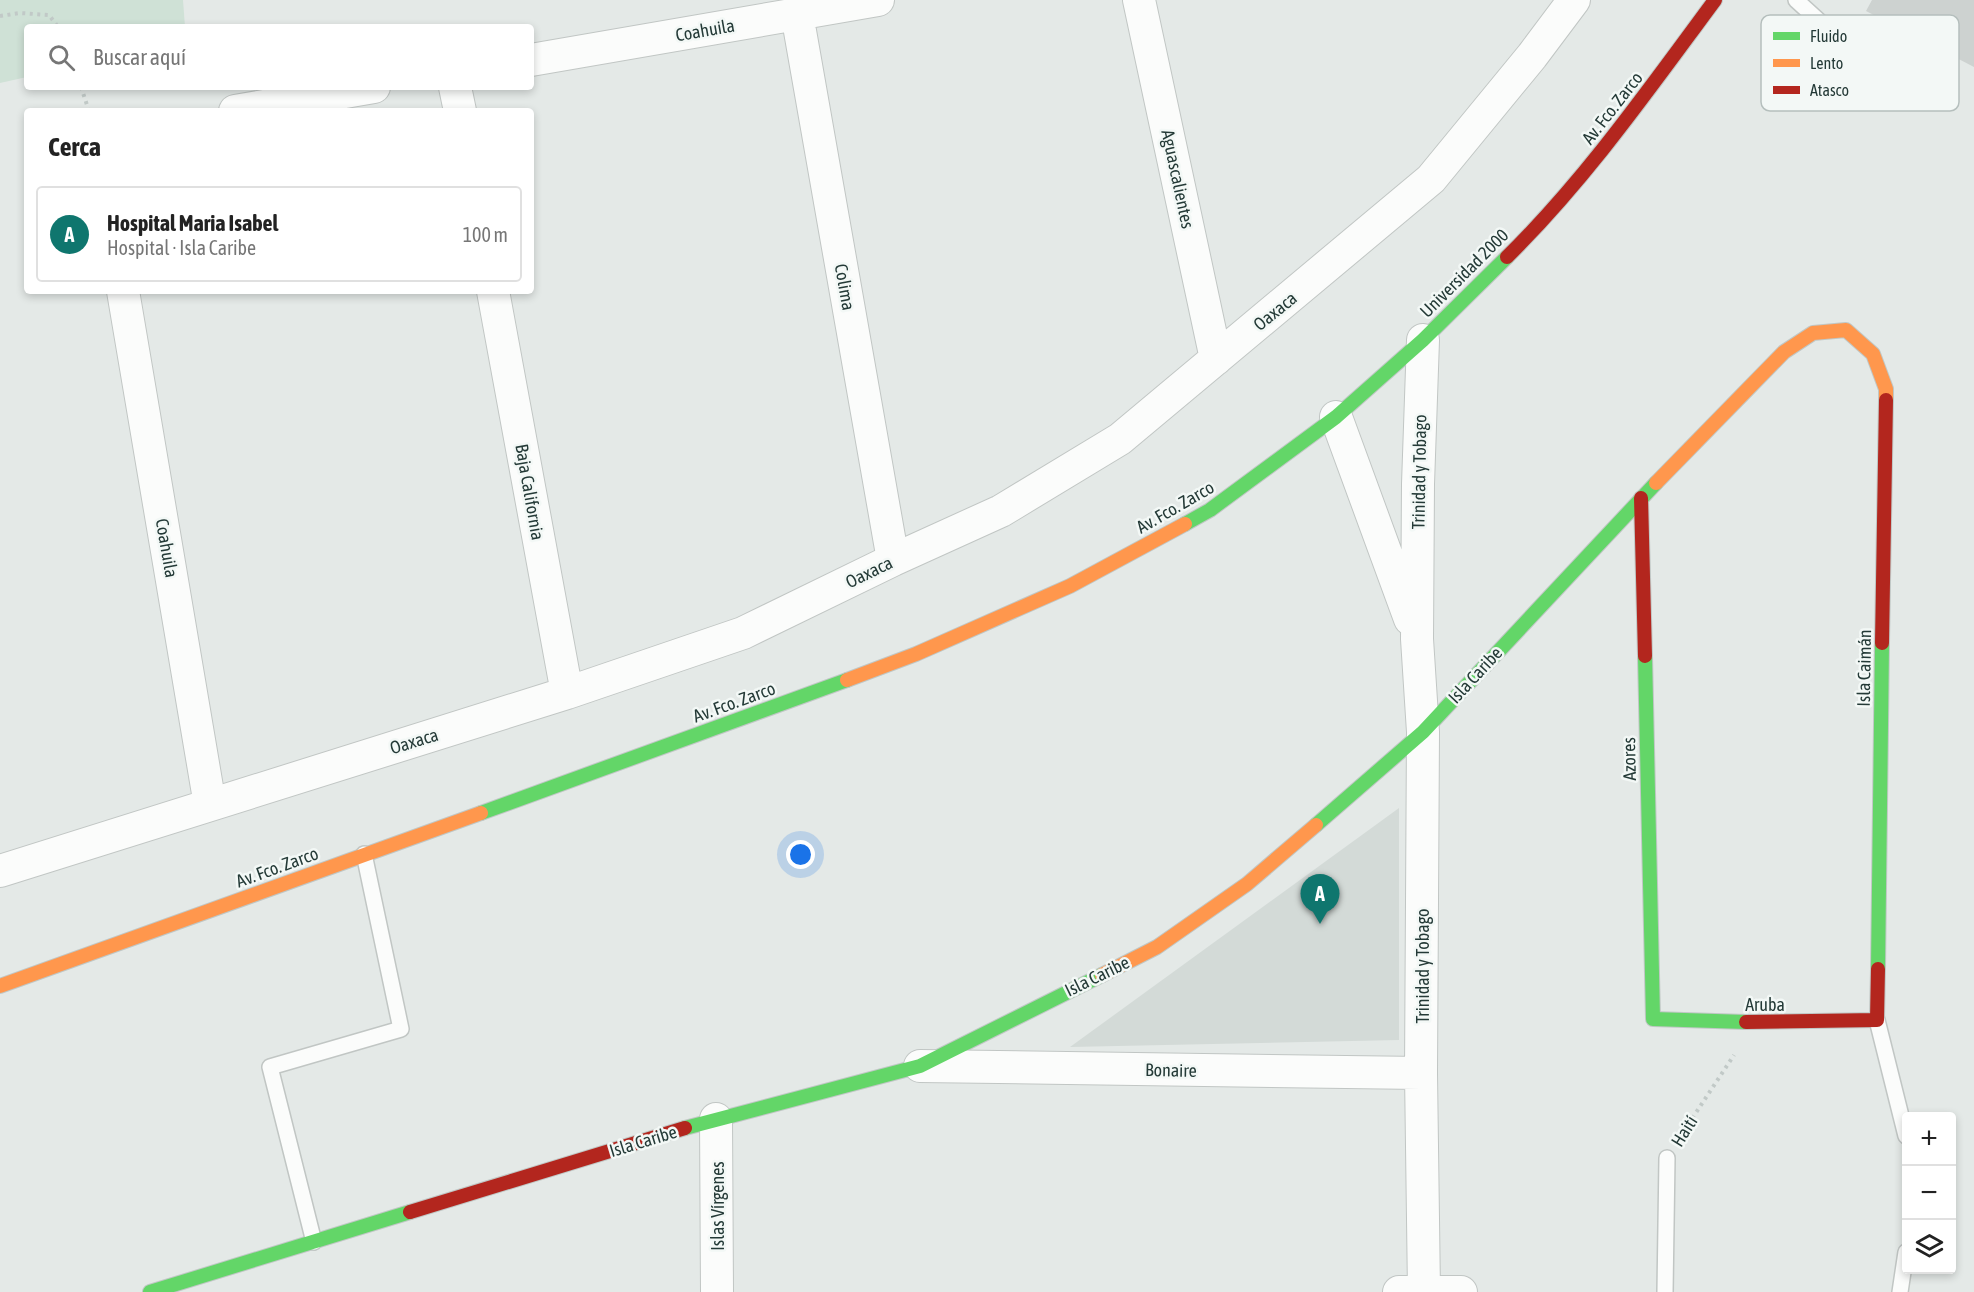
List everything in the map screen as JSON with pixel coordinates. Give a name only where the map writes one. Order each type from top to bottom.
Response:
[{"type":"street","name":"Coahuila","points":[[534,59],[878,0]]},
{"type":"street","name":"Aguascalientes","points":[[1139,0],[1216,359]]},
{"type":"street","name":"Oaxaca","points":[[0,871],[567,693],[743,633],[893,560],[1001,511],[1120,440],[1431,180],[1532,56],[1574,0]]},
{"type":"street","name":"Av. Fco. Zarco","points":[[1532,232],[1611,141],[1715,0]]},
{"type":"street","name":"Colima","points":[[797,14],[893,560]]},
{"type":"street","points":[[252,108],[357,90]]},
{"type":"street","points":[[456,90],[458,108]]},
{"type":"street","name":"Universidad 2000","points":[[1423,340],[1532,232]]},
{"type":"street","name":"Coahuila","points":[[124,294],[210,805]]},
{"type":"street","name":"Baja California","points":[[494,294],[567,693]]},
{"type":"street","name":"Isla Caribe","points":[[150,1292],[716,1119],[920,1066],[1157,947],[1247,884],[1423,732],[1641,498],[1784,352],[1813,333],[1846,330]]},
{"type":"street","name":"Isla Caimán","points":[[1846,330],[1873,354],[1886,389],[1877,1020]]},
{"type":"street","name":"Av. Fco. Zarco","points":[[0,986],[669,746],[916,654],[1070,586],[1210,510],[1336,417],[1423,340]]},
{"type":"street","name":"Trinidad y Tobago","points":[[1423,340],[1418,484],[1417,639],[1423,732],[1421,1073],[1424,1292]]},
{"type":"street","name":"Trinidad y Tobago","points":[[1336,417],[1417,639]]},
{"type":"street","name":"Azores","points":[[1641,498],[1653,1019]]},
{"type":"street","name":"Aruba","points":[[1653,1019],[1756,1022],[1877,1020]]},
{"type":"street","name":"Bonaire","points":[[920,1066],[1421,1073]]},
{"type":"street","name":"Islas Vírgenes","points":[[716,1119],[717,1292]]},
{"type":"street","points":[[1399,1292],[1461,1292]]},
{"type":"lane","points":[[1796,0],[1813,15]]},
{"type":"lane","points":[[314,1242],[270,1066],[401,1029],[364,854]]},
{"type":"lane","points":[[1877,1020],[1902,1120]]},
{"type":"lane","name":"Haití","points":[[1665,1292],[1667,1158]]},
{"type":"lane","points":[[1900,1292],[1903,1274]]},
{"type":"path","points":[[0,16],[20,13],[49,15],[56,24]]},
{"type":"path","points":[[82,90],[88,108]]},
{"type":"path","name":"Haití","points":[[1667,1158],[1756,1022]]},
{"type":"shaded area","points":[[1399,808],[1399,1040],[1070,1047]]},
{"type":"green space","points":[[0,0],[183,0],[185,24],[24,24],[24,78],[0,83]]},
{"type":"building","points":[[1872,0],[1974,0],[1974,67],[1959,59],[1959,15],[1874,15],[1866,11]]},
{"type":"traffic: fast","points":[[1185,524],[1210,510],[1336,417],[1423,340],[1507,257]]},
{"type":"traffic: fast","points":[[1316,825],[1423,732],[1656,483]]},
{"type":"traffic: fast","points":[[1878,969],[1882,643]]},
{"type":"traffic: fast","points":[[1645,656],[1653,1019],[1746,1022]]},
{"type":"traffic: fast","points":[[481,813],[847,680]]},
{"type":"traffic: fast","points":[[685,1128],[920,1066],[1102,975]]},
{"type":"traffic: fast","points":[[150,1292],[410,1212]]},
{"type":"traffic: slow","points":[[1656,483],[1784,352],[1813,333],[1846,330],[1873,354],[1886,389],[1886,400]]},
{"type":"traffic: slow","points":[[847,680],[916,654],[1070,586],[1185,524]]},
{"type":"traffic: slow","points":[[0,986],[481,813]]},
{"type":"traffic: slow","points":[[1102,975],[1157,947],[1247,884],[1316,825]]},
{"type":"traffic: jam","points":[[1507,257],[1590,165],[1715,0]]},
{"type":"traffic: jam","points":[[1882,643],[1886,400]]},
{"type":"traffic: jam","points":[[1641,498],[1645,656]]},
{"type":"traffic: jam","points":[[1746,1022],[1877,1020],[1878,969]]},
{"type":"traffic: jam","points":[[410,1212],[685,1128]]},
{"type":"place","name":"Hospital Maria Isabel","points":[[1320,924]]}]
